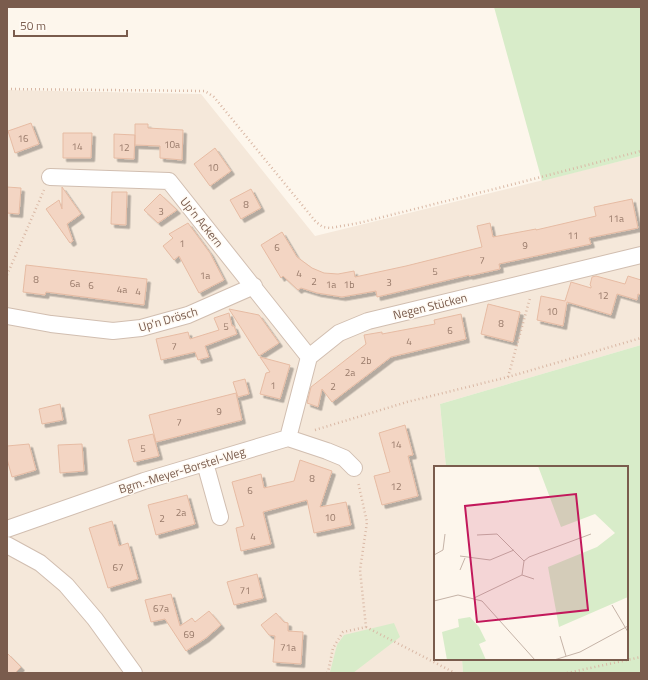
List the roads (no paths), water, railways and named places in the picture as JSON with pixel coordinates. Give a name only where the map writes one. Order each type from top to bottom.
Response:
[{"type":"street","name":"Up'n Ackern","points":[[50,177],[169,181],[309,357]]},
{"type":"street","name":"Negen Stücken","points":[[309,357],[339,333],[368,321],[641,255]]},
{"type":"street","name":"Up'n Drösch","points":[[7,316],[51,324],[113,331],[141,328],[188,315],[254,286]]},
{"type":"street","points":[[309,357],[288,438],[344,458],[354,468]]},
{"type":"street","name":"Bgm.-Meyer-Borstel-Weg","points":[[7,529],[144,481],[288,438]]},
{"type":"street","points":[[205,462],[220,517]]},
{"type":"street","points":[[7,545],[40,563],[66,585],[95,619],[134,673]]}]
